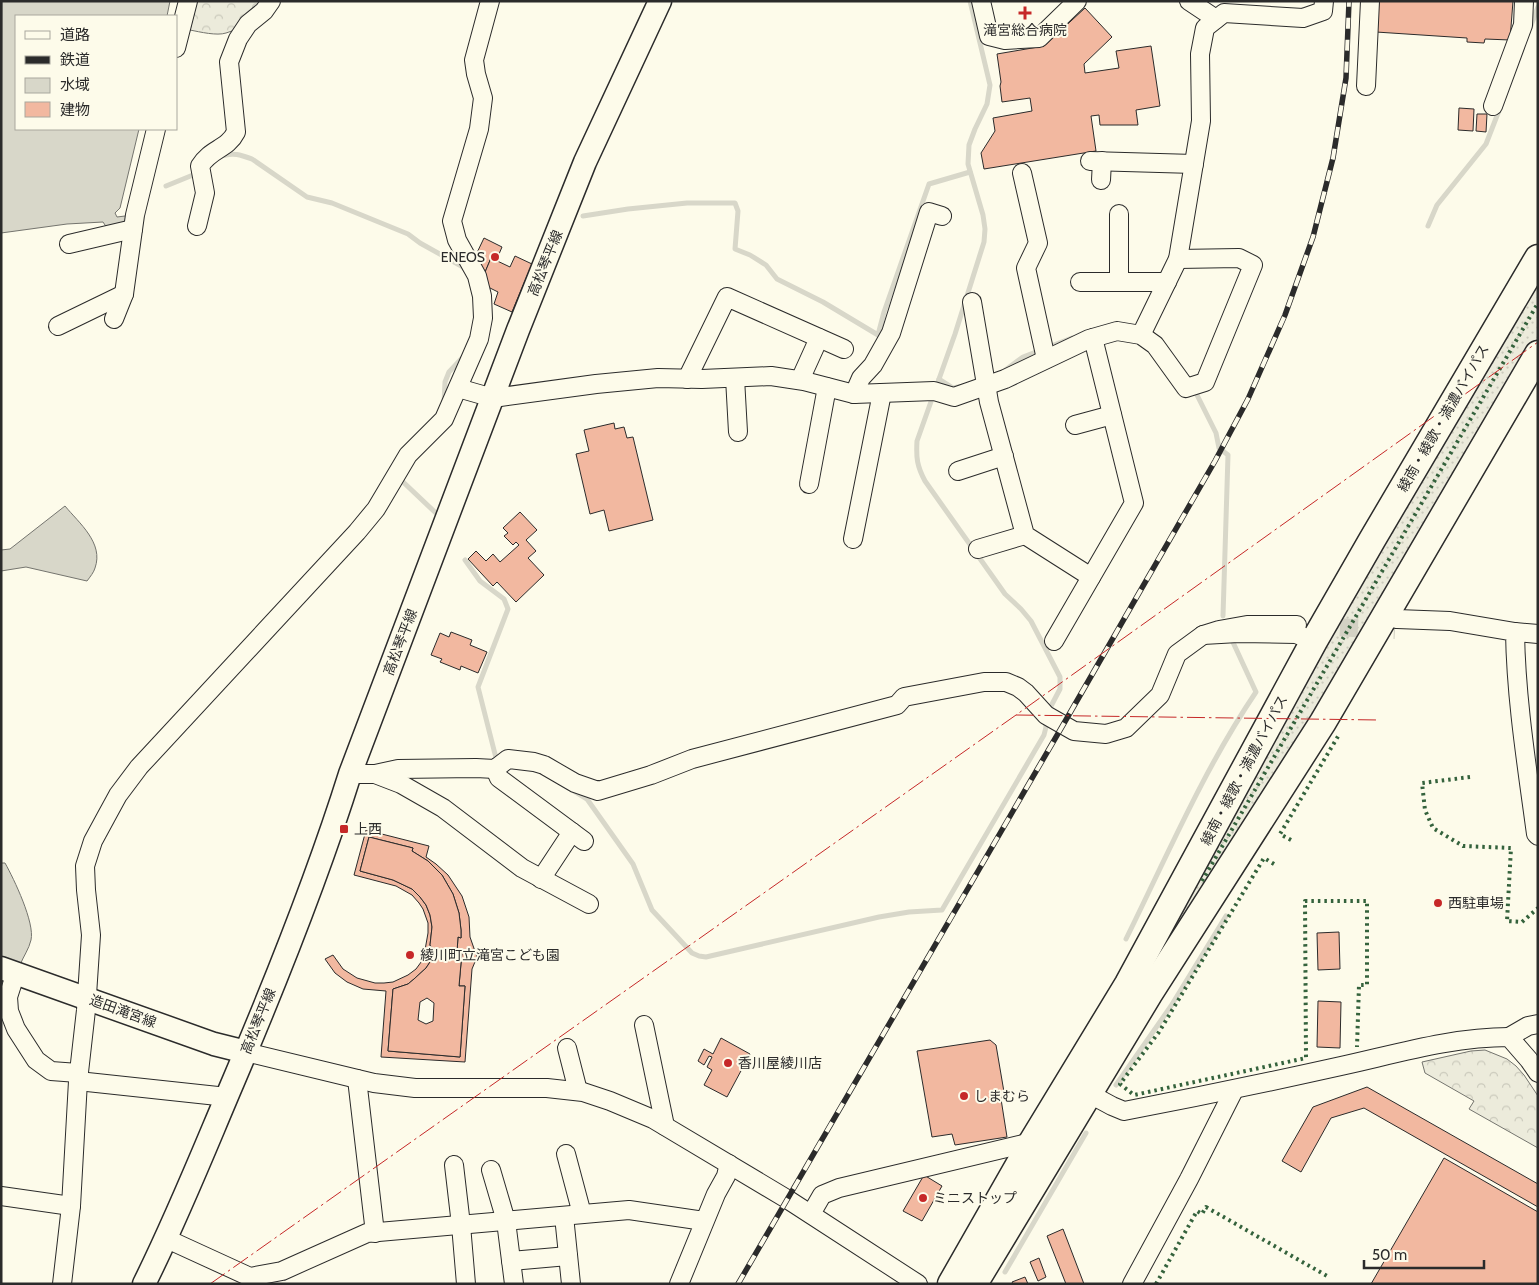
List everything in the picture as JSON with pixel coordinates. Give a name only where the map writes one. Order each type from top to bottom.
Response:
[{"type":"highway","name":"綾南・綾歌・満濃バイパス","points":[[951,1284],[1032,1142],[1128,984],[1305,633],[1372,540],[1538,258]]},
{"type":"highway","points":[[974,1284],[1149,994],[1322,722],[1390,623],[1538,354]]},
{"type":"main road","name":"高松琴平線","points":[[144,1284],[166,1239],[227,1097],[307,900],[334,826],[350,774],[518,330],[585,162],[660,1]]},
{"type":"main road","name":"造田滝宮線","points":[[9,970],[214,1044],[246,1052]]},
{"type":"street","points":[[178,40],[188,1]]},
{"type":"street","points":[[197,226],[205,193],[200,166],[206,157],[231,142],[236,132],[229,62],[238,39],[248,24],[264,11],[271,1]]},
{"type":"street","points":[[62,1284],[71,1206],[78,1077],[86,1010],[91,935],[85,866],[93,841],[118,795],[139,767],[357,532],[376,509],[408,455],[444,419],[479,339],[483,318],[482,296],[477,276],[456,240],[452,221],[479,128],[483,98],[474,60],[490,1]]},
{"type":"street","points":[[981,1],[989,36],[1005,40],[1039,38],[1077,1]]},
{"type":"street","points":[[1190,1],[1216,19]]},
{"type":"street","points":[[1143,332],[1178,259],[1201,121],[1200,54],[1205,28],[1224,13],[1303,18],[1323,11],[1324,1]]},
{"type":"street","points":[[1366,86],[1370,1]]},
{"type":"street","points":[[1493,106],[1523,25],[1524,1]]},
{"type":"street","points":[[114,319],[124,294],[135,215],[156,130]]},
{"type":"street","points":[[1101,180],[1096,161],[1194,164]]},
{"type":"street","points":[[1022,173],[1038,243],[1026,268],[1045,352]]},
{"type":"street","points":[[854,394],[861,378],[873,366],[891,333],[929,212],[942,216]]},
{"type":"street","points":[[1118,214],[1119,282]]},
{"type":"street","points":[[69,244],[133,229]]},
{"type":"street","points":[[458,388],[493,398],[596,384],[658,378],[688,379],[771,376],[800,380],[854,394],[935,391],[954,397],[986,381],[1005,379],[1045,352],[1117,331],[1143,332],[1156,345],[1186,388],[1205,382],[1253,265],[1239,258],[1178,259]]},
{"type":"street","points":[[1080,282],[1167,282]]},
{"type":"street","points":[[58,326],[124,294]]},
{"type":"street","points":[[688,379],[727,297],[844,349]]},
{"type":"street","points":[[972,302],[989,402],[1026,535],[1091,577]]},
{"type":"street","points":[[800,380],[819,338]]},
{"type":"street","points":[[1054,641],[1134,503],[1093,338]]},
{"type":"street","points":[[735,378],[738,432]]},
{"type":"street","points":[[809,484],[827,387]]},
{"type":"street","points":[[853,539],[882,393]]},
{"type":"street","points":[[1075,425],[1112,416]]},
{"type":"street","points":[[958,471],[1004,456]]},
{"type":"street","points":[[978,549],[1026,535]]},
{"type":"street","points":[[1390,623],[1397,619],[1450,622],[1538,634]]},
{"type":"street","points":[[1516,632],[1516,659],[1525,751],[1536,834],[1538,836]]},
{"type":"street","points":[[350,774],[375,774],[398,770],[495,768],[508,758],[544,765],[575,784],[598,791],[651,775],[692,759],[897,705],[904,697],[984,682],[1006,682],[1018,687],[1047,715],[1074,731],[1106,734],[1126,728],[1160,695],[1178,654],[1203,635],[1305,633]]},
{"type":"street","points":[[495,768],[499,778],[578,837],[541,879]]},
{"type":"street","points":[[375,774],[401,784],[443,808],[522,868],[589,904]]},
{"type":"street","points":[[9,970],[9,1010],[16,1029],[36,1060],[51,1071],[78,1077],[227,1097]]},
{"type":"street","points":[[1088,1093],[1124,1111],[1234,1090],[1423,1046],[1484,1037],[1509,1037],[1528,1026],[1538,1024]]},
{"type":"street","points":[[644,1025],[665,1126]]},
{"type":"street","points":[[1509,1037],[1530,1060],[1538,1073]]},
{"type":"street","points":[[567,1048],[578,1091]]},
{"type":"street","points":[[246,1052],[374,1083],[415,1088],[546,1088],[578,1091],[610,1101],[653,1119],[787,1198],[918,1284]]},
{"type":"street","points":[[357,1079],[375,1233]]},
{"type":"street","points":[[1132,1284],[1189,1180],[1234,1090]]},
{"type":"street","points":[[811,1214],[822,1195],[839,1188],[1032,1142]]},
{"type":"street","points":[[566,1154],[582,1214]]},
{"type":"street","points":[[679,1284],[704,1221],[726,1176],[729,1164]]},
{"type":"street","points":[[454,1165],[466,1284]]},
{"type":"street","points":[[491,1170],[506,1221],[514,1284]]},
{"type":"street","points":[[1,1196],[71,1206]]},
{"type":"street","points":[[166,1239],[250,1277],[281,1277],[367,1233],[629,1210],[704,1221]]},
{"type":"street","points":[[564,1216],[571,1284]]},
{"type":"street","points":[[511,1261],[568,1256]]},
{"type":"green space","points":[[197,1],[260,1],[241,25],[231,31],[218,34],[190,30]]},
{"type":"green space","points":[[1538,271],[1538,338],[1341,670],[1083,1075],[1315,656]]},
{"type":"green space","points":[[1485,1050],[1507,1059],[1516,1066],[1538,1096],[1538,1148],[1469,1109],[1474,1101],[1425,1073],[1422,1062],[1471,1051]]},
{"type":"water","points":[[2,1],[170,1],[167,15],[15,15],[15,130],[139,130],[120,208],[115,213],[117,217],[125,216],[128,218],[120,226],[109,231],[103,222],[67,224],[1,233]]},
{"type":"water","points":[[65,506],[89,534],[96,550],[95,568],[87,581],[26,567],[1,571],[1,550],[10,549]]},
{"type":"water","points":[[1,863],[5,863],[13,879],[30,923],[31,940],[20,965],[1,959]]},
{"type":"building","points":[[1378,1],[1513,1],[1510,40],[1485,39],[1484,43],[1467,42],[1467,38],[1376,32]]},
{"type":"building","points":[[1085,8],[1112,37],[1084,64],[1085,73],[1119,68],[1116,51],[1151,46],[1160,106],[1136,110],[1138,125],[1100,125],[1099,115],[1091,116],[1096,151],[984,169],[981,153],[995,131],[993,118],[1032,111],[1030,98],[1002,102],[997,54],[1044,46]]},
{"type":"building","points":[[1459,108],[1474,109],[1473,131],[1458,130]]},
{"type":"building","points":[[1477,114],[1487,114],[1486,132],[1476,131]]},
{"type":"building","points":[[484,238],[502,247],[496,261],[491,258],[483,277],[474,259]]},
{"type":"building","points":[[515,256],[532,264],[512,312],[494,304],[498,292],[486,286],[483,277],[491,258],[510,267]]},
{"type":"building","points":[[614,423],[615,429],[624,427],[627,438],[633,437],[653,520],[609,531],[604,510],[590,514],[576,454],[589,451],[584,430]]},
{"type":"building","points":[[520,512],[537,530],[526,540],[536,551],[528,558],[544,575],[516,602],[497,582],[493,586],[468,559],[476,551],[486,561],[493,554],[500,562],[519,545],[516,542],[513,545],[504,536],[508,533],[503,528]]},
{"type":"building","points":[[451,632],[472,640],[470,645],[487,652],[478,673],[461,666],[460,670],[440,662],[442,659],[431,655],[440,633],[449,637]]},
{"type":"building","points":[[366,830],[429,846],[426,857],[448,875],[462,896],[469,917],[470,937],[477,957],[472,969],[465,1062],[381,1057],[386,991],[363,989],[347,982],[335,973],[325,959],[333,955],[343,969],[357,978],[375,983],[393,982],[416,969],[427,954],[425,950],[428,923],[423,909],[412,895],[396,886],[354,875]],"holes":[[[369,837],[413,848],[412,851],[428,861],[442,875],[453,894],[459,913],[461,938],[458,937],[457,952],[462,952],[459,986],[465,986],[460,1057],[388,1051],[393,989],[408,984],[430,962],[434,953],[430,945],[432,927],[426,905],[412,889],[393,880],[360,871]]]},
{"type":"building","points":[[369,837],[413,848],[412,851],[428,861],[442,875],[453,894],[459,913],[461,930],[461,938],[458,937],[457,952],[462,952],[459,986],[465,986],[460,1057],[388,1051],[393,989],[408,984],[430,962],[434,953],[430,945],[432,927],[426,905],[412,889],[393,880],[360,871]],"holes":[[[427,998],[434,1003],[433,1021],[426,1024],[418,1020],[420,1002]]]},
{"type":"building","points":[[1339,932],[1340,969],[1318,970],[1317,933]]},
{"type":"building","points":[[1318,1001],[1341,1002],[1340,1048],[1317,1047]]},
{"type":"building","points":[[721,1038],[750,1054],[727,1097],[704,1085],[712,1070],[707,1067],[712,1057],[709,1056],[704,1065],[698,1061],[704,1049],[713,1054]]},
{"type":"building","name":"しまむら","points":[[990,1040],[996,1045],[1004,1092],[1001,1099],[1007,1137],[955,1145],[952,1134],[932,1137],[917,1051]]},
{"type":"building","points":[[1367,1087],[1538,1184],[1538,1207],[1364,1108],[1331,1118],[1301,1172],[1282,1161],[1313,1107]]},
{"type":"building","points":[[1444,1158],[1538,1212],[1538,1284],[1371,1284]]},
{"type":"building","name":"ミニストップ","points":[[924,1175],[942,1186],[922,1221],[903,1211]]},
{"type":"building","points":[[1063,1229],[1084,1284],[1066,1284],[1047,1236]]},
{"type":"building","points":[[1039,1258],[1046,1277],[1038,1281],[1030,1262]]},
{"type":"building","points":[[1025,1277],[1028,1284],[1013,1284],[1012,1282]]},
{"type":"waterway","points":[[574,791],[587,799],[633,864],[652,910],[692,953],[706,957],[879,917],[909,912],[942,910],[1044,735],[1045,721],[1060,689],[1060,677],[1031,621],[1005,594],[925,481],[920,471],[917,457],[917,441],[955,334],[984,242],[983,215],[968,164],[969,145],[987,104],[990,85],[970,1]]},
{"type":"waterway","points":[[1530,28],[1538,7]]},
{"type":"waterway","points":[[1428,226],[1437,205],[1486,144],[1500,108]]},
{"type":"waterway","points":[[222,156],[233,154],[252,159],[307,197],[332,203],[408,234],[465,270]]},
{"type":"waterway","points":[[583,216],[687,203],[735,203],[738,211],[735,249],[750,255],[766,265],[777,279],[823,302],[878,335],[884,312],[929,184],[970,172]]},
{"type":"waterway","points":[[166,186],[193,175]]},
{"type":"waterway","points":[[1004,371],[1023,357],[1072,338]]},
{"type":"waterway","points":[[444,403],[445,382],[449,372],[464,356]]},
{"type":"waterway","points":[[939,379],[953,388],[963,386]]},
{"type":"waterway","points":[[1194,389],[1216,433],[1219,448],[1228,455],[1223,616]]},
{"type":"waterway","points":[[403,477],[401,480],[439,516]]},
{"type":"waterway","points":[[465,560],[480,581],[504,599],[508,609],[478,687],[496,758]]},
{"type":"waterway","points":[[1126,939],[1203,782],[1237,721],[1256,692],[1231,638]]},
{"type":"waterway","points":[[1116,1085],[1171,1006],[1226,916]]},
{"type":"waterway","points":[[1005,1272],[1086,1133]]},
{"type":"tunnel","points":[[1313,626],[1395,630]]},
{"type":"railway","points":[[738,1284],[1063,725],[1215,461],[1248,399],[1285,315],[1313,237],[1333,158],[1346,78],[1349,1]]},
{"type":"hedge","points":[[1202,881],[1538,303]]},
{"type":"hedge","points":[[1291,840],[1280,834],[1340,733]]},
{"type":"hedge","points":[[1470,777],[1422,783],[1425,810],[1433,828],[1463,846],[1511,848],[1507,921],[1522,922],[1538,908]]},
{"type":"hedge","points":[[1274,864],[1264,858],[1159,1032],[1120,1084],[1134,1095],[1306,1058],[1305,901],[1367,901],[1367,985],[1359,985],[1357,1047]]},
{"type":"hedge","points":[[1156,1284],[1197,1211],[1202,1214],[1206,1207],[1327,1276]]},
{"type":"power","points":[[210,1284],[1016,715],[1538,342]]},
{"type":"power","points":[[1016,715],[1379,720]]},
{"type":"place","name":"滝宮総合病院","points":[[1025,13]]},
{"type":"place","name":"ENEOS","points":[[495,257]]},
{"type":"place","name":"上西","points":[[344,829]]},
{"type":"place","name":"西駐車場","points":[[1438,903]]},
{"type":"place","name":"綾川町立滝宮こども園","points":[[410,955]]},
{"type":"place","name":"香川屋綾川店","points":[[728,1063]]},
{"type":"place","name":"しまむら","points":[[964,1096]]},
{"type":"place","name":"ミニストップ","points":[[923,1198]]}]
